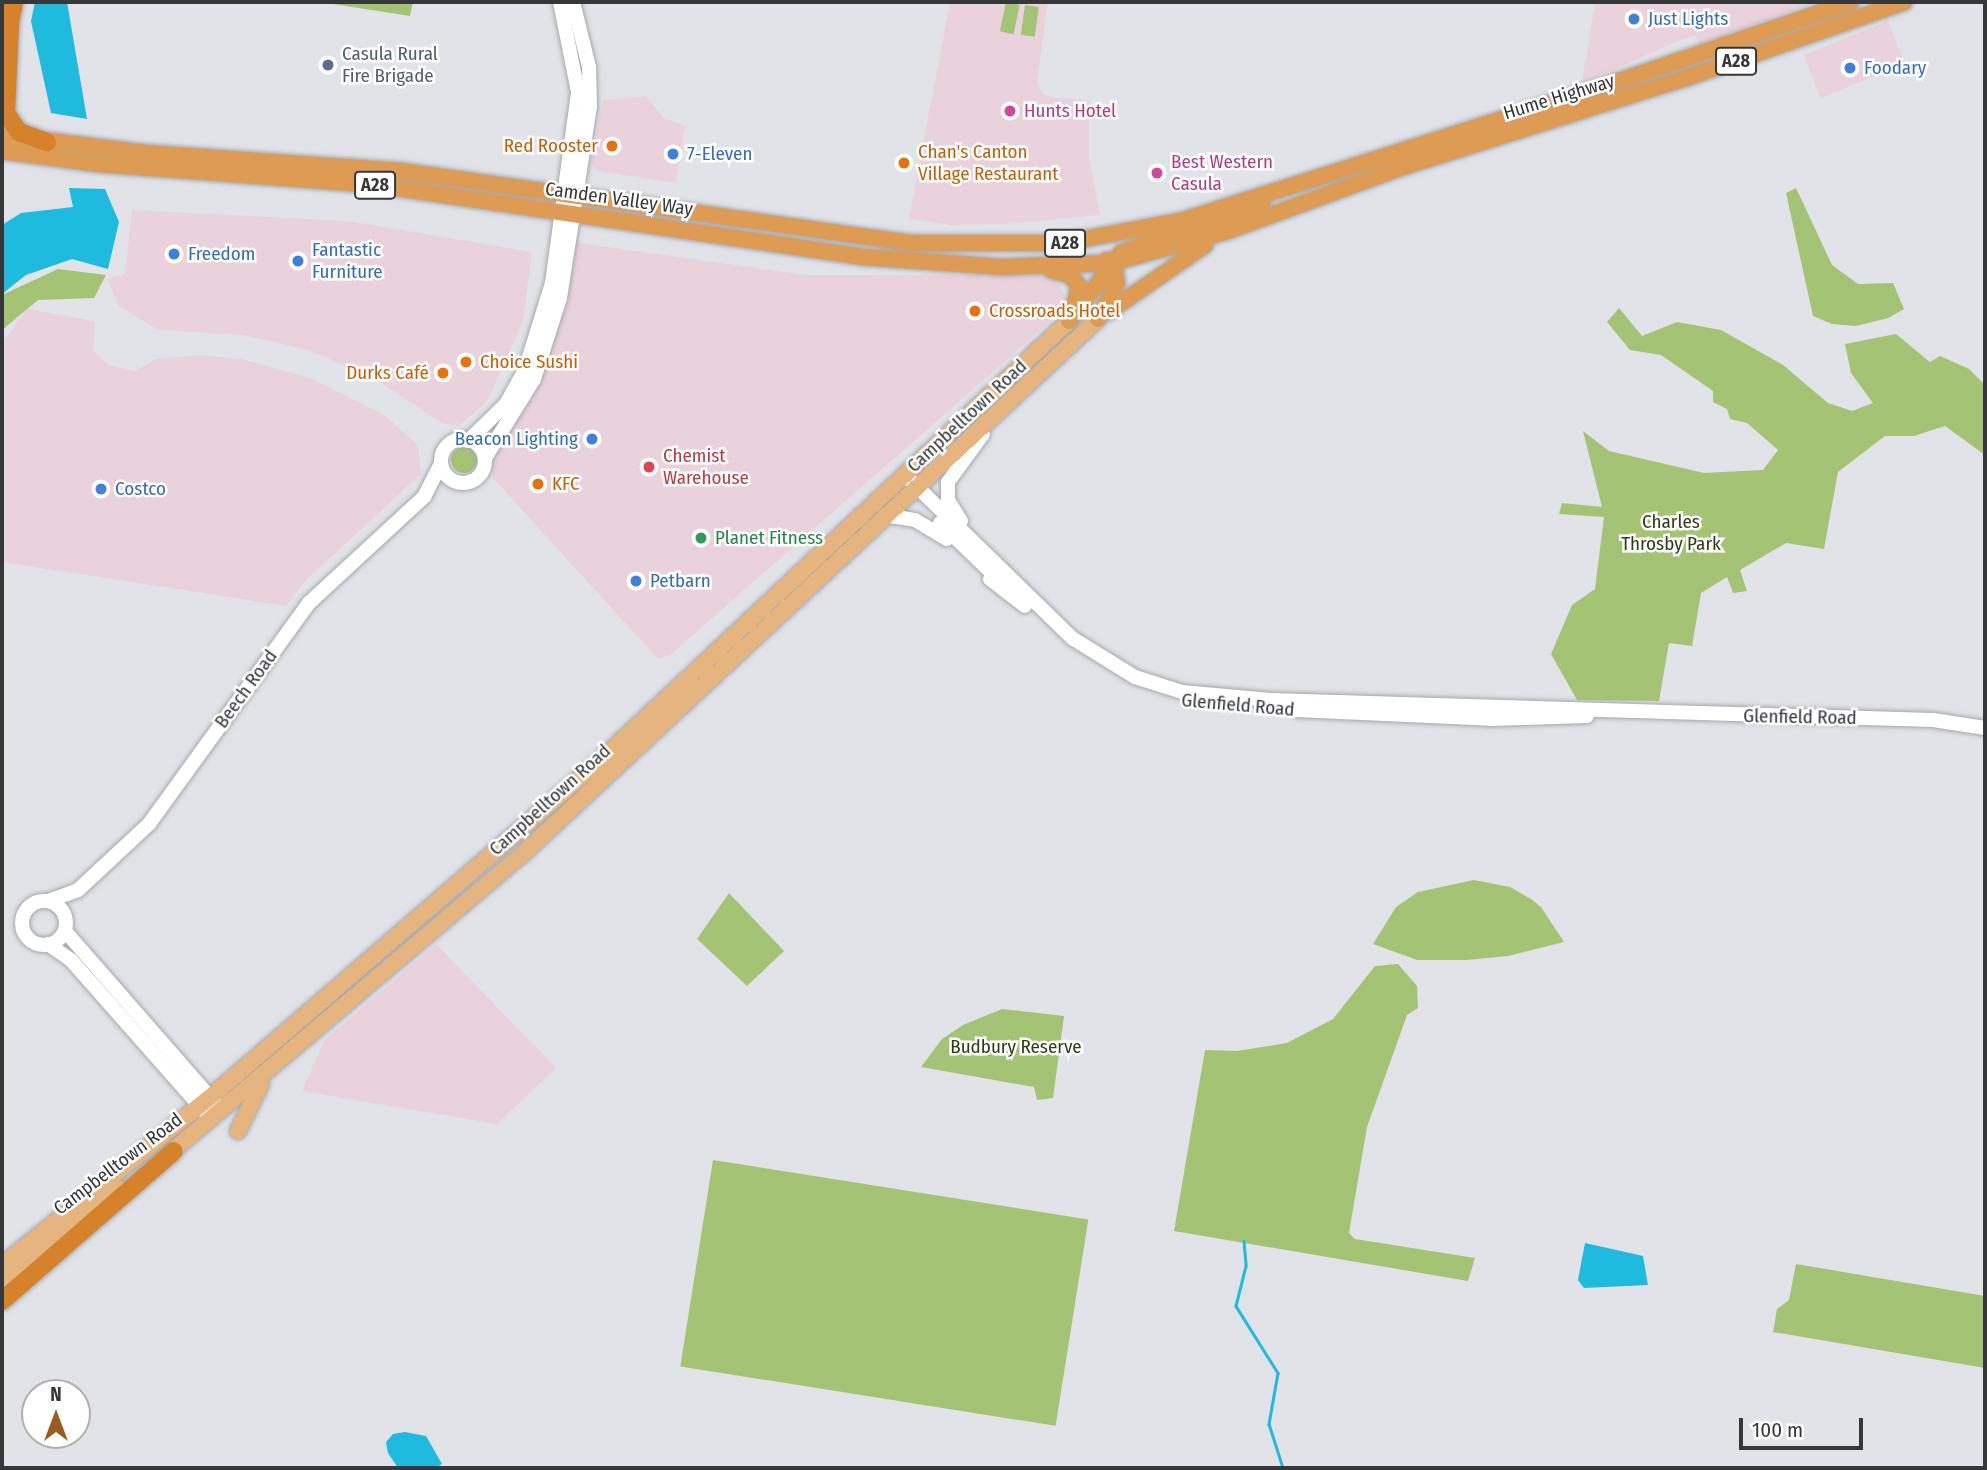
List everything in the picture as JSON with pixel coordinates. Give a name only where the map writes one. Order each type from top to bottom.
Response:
[{"type":"highway","points":[[2,59],[14,2]]},
{"type":"highway","name":"Hume Highway","points":[[1216,209],[1602,88],[1851,2]]},
{"type":"highway","name":"Hume Highway","points":[[1228,231],[1403,167],[1647,91],[1903,2]]},
{"type":"highway","points":[[10,24],[6,113],[19,132],[47,142]]},
{"type":"highway","name":"Camden Valley Way","points":[[2,135],[47,142],[356,166],[909,243],[998,246],[1076,242],[1145,230],[1216,209]]},
{"type":"highway","name":"Camden Valley Way","points":[[2,151],[98,164],[376,186],[862,257],[1039,267],[1111,262],[1228,231]]},
{"type":"highway","points":[[1069,321],[1089,300],[1111,262],[1129,249],[1237,214],[1334,172]]},
{"type":"highway","name":"A28","points":[[1098,319],[1228,231]]},
{"type":"highway","points":[[909,243],[926,252],[1000,257],[1091,254],[1111,262]]},
{"type":"highway","points":[[1098,319],[1117,284],[1111,262]]},
{"type":"highway","points":[[1039,267],[1070,275],[1079,286],[1069,321]]},
{"type":"highway","points":[[2,1301],[174,1151]]},
{"type":"main road","points":[[560,2],[578,92],[571,195]]},
{"type":"main road","points":[[568,213],[545,318],[525,370],[506,404],[468,441],[450,444],[441,464],[447,476],[459,483],[480,476],[485,458],[534,379],[551,339],[568,213],[591,90],[573,2]]},
{"type":"main road","name":"Campbelltown Road","points":[[2,1278],[174,1151],[537,841],[1001,413],[1098,319]]},
{"type":"main road","name":"Campbelltown Road","points":[[2,1265],[205,1101],[603,758],[1069,321]]},
{"type":"main road","points":[[992,560],[950,505],[947,486],[955,467],[1001,413]]},
{"type":"main road","points":[[468,441],[480,448],[485,458]]},
{"type":"main road","name":"Beech Road","points":[[48,901],[78,890],[149,824],[309,603],[424,497],[441,464]]},
{"type":"main road","name":"Glenfield Road","points":[[903,479],[1025,606],[1108,674],[1179,701],[1341,714],[1491,719],[1546,720],[1614,712]]},
{"type":"main road","name":"Beech Road","points":[[424,497],[459,483]]},
{"type":"main road","name":"Glenfield Road","points":[[916,492],[992,560],[1052,621],[1093,654],[1135,677],[1182,692],[1258,700],[1933,720],[1985,728]]},
{"type":"main road","points":[[890,516],[915,520],[944,536],[998,587],[1025,606]]},
{"type":"main road","name":"Beech Road","points":[[65,925],[78,890]]},
{"type":"main road","points":[[205,1101],[71,960],[48,944],[30,940],[22,922],[27,908],[48,901],[60,907],[65,925],[205,1101],[216,1115]]},
{"type":"main road","points":[[48,944],[65,925]]},
{"type":"main road","points":[[239,1131],[250,1101],[272,1068]]},
{"type":"shaded area","name":"Hunts Hotel","points":[[950,2],[1048,2],[1037,83],[1043,94],[1056,98],[1089,100],[1089,157],[1100,215],[1007,224],[951,225],[909,219]]},
{"type":"shaded area","points":[[1595,2],[1815,2],[1699,44],[1696,36],[1683,39],[1582,84]]},
{"type":"shaded area","points":[[1888,21],[1905,64],[1821,98],[1804,55]]},
{"type":"shaded area","points":[[646,96],[663,117],[685,126],[676,183],[597,171],[591,163],[603,100]]},
{"type":"shaded area","points":[[132,210],[347,221],[532,252],[523,321],[487,402],[458,426],[442,423],[375,379],[308,350],[243,335],[158,330],[119,306],[107,279],[125,274]]},
{"type":"shaded area","points":[[572,242],[806,275],[1054,275],[1069,305],[670,655],[658,659],[494,479],[490,466],[553,348]]},
{"type":"shaded area","points":[[27,309],[95,321],[93,350],[108,365],[135,371],[156,359],[200,355],[241,359],[310,378],[384,415],[418,445],[421,474],[304,582],[286,606],[2,562],[2,344]]},
{"type":"shaded area","points":[[436,944],[556,1068],[497,1124],[302,1091],[324,1041]]},
{"type":"green space","points":[[320,2],[413,2],[410,16]]},
{"type":"green space","points":[[1006,2],[1020,5],[1013,34],[1000,31]]},
{"type":"green space","points":[[1025,5],[1039,7],[1035,37],[1021,35]]},
{"type":"green space","points":[[1796,188],[1832,265],[1858,284],[1893,283],[1904,309],[1888,318],[1856,326],[1832,324],[1813,316],[1786,193]]},
{"type":"green space","points":[[58,269],[106,275],[94,298],[38,300],[2,330],[2,295]]},
{"type":"green space","name":"Charles Throsby Park","points":[[1619,308],[1642,336],[1677,322],[1721,330],[1783,365],[1828,403],[1852,411],[1873,403],[1851,373],[1845,344],[1896,334],[1930,362],[1940,356],[1969,369],[1985,385],[1985,455],[1945,426],[1914,436],[1885,436],[1838,472],[1824,549],[1786,543],[1740,570],[1747,591],[1733,593],[1727,577],[1701,593],[1692,646],[1669,643],[1659,701],[1577,700],[1551,654],[1572,605],[1595,589],[1604,517],[1559,514],[1562,503],[1602,507],[1583,431],[1609,451],[1704,473],[1763,470],[1778,450],[1747,423],[1730,419],[1727,409],[1713,402],[1713,391],[1661,355],[1630,350],[1607,322]]},
{"type":"green space","points":[[464,447],[473,451],[477,460],[473,469],[464,473],[455,469],[451,460],[455,451]]},
{"type":"green space","points":[[1474,880],[1510,887],[1531,899],[1541,907],[1564,942],[1508,956],[1466,960],[1417,960],[1373,944],[1396,907],[1418,892]]},
{"type":"green space","points":[[729,893],[784,951],[747,986],[697,939]]},
{"type":"green space","points":[[1398,964],[1417,986],[1418,1008],[1407,1015],[1367,1127],[1349,1233],[1355,1239],[1475,1258],[1468,1281],[1174,1231],[1205,1050],[1237,1051],[1287,1043],[1333,1019],[1375,966]]},
{"type":"green space","name":"Budbury Reserve","points":[[1002,1009],[1064,1016],[1053,1098],[1037,1100],[1034,1087],[921,1067],[942,1039],[963,1025]]},
{"type":"green space","points":[[713,1160],[1088,1219],[1056,1426],[680,1366]]},
{"type":"green space","points":[[1796,1264],[1985,1296],[1985,1368],[1773,1332],[1777,1309],[1789,1300]]},
{"type":"water","points":[[35,2],[67,2],[87,119],[51,113],[31,21]]},
{"type":"water","points":[[69,188],[105,189],[119,222],[108,269],[72,259],[26,275],[2,294],[2,225],[21,213],[73,207]]},
{"type":"water","points":[[1585,1243],[1643,1256],[1648,1285],[1584,1288],[1578,1280]]},
{"type":"water","points":[[405,1432],[426,1436],[442,1464],[435,1468],[398,1468],[388,1453],[386,1442],[393,1434]]},
{"type":"waterway","points":[[1244,1241],[1246,1266],[1236,1306],[1278,1373],[1269,1424],[1283,1468]]},
{"type":"place","name":"Just Lights","points":[[1634,19]]},
{"type":"place","name":"Casula Rural Fire Brigade","points":[[328,65]]},
{"type":"place","name":"Foodary","points":[[1850,68]]},
{"type":"place","name":"Hunts Hotel","points":[[1010,111]]},
{"type":"place","name":"Red Rooster","points":[[612,146]]},
{"type":"place","name":"7-Eleven","points":[[673,154]]},
{"type":"place","name":"Chan's Canton Village Restaurant","points":[[904,163]]},
{"type":"place","name":"Best Western Casula","points":[[1157,173]]},
{"type":"place","name":"Freedom","points":[[174,254]]},
{"type":"place","name":"Fantastic Furniture","points":[[298,261]]},
{"type":"place","name":"Crossroads Hotel","points":[[975,311]]},
{"type":"place","name":"Choice Sushi","points":[[466,362]]},
{"type":"place","name":"Durks Café","points":[[443,373]]},
{"type":"place","name":"Beacon Lighting","points":[[592,439]]},
{"type":"place","name":"Chemist Warehouse","points":[[649,467]]},
{"type":"place","name":"KFC","points":[[538,484]]},
{"type":"place","name":"Costco","points":[[101,489]]},
{"type":"place","name":"Planet Fitness","points":[[701,538]]},
{"type":"place","name":"Petbarn","points":[[636,581]]}]
